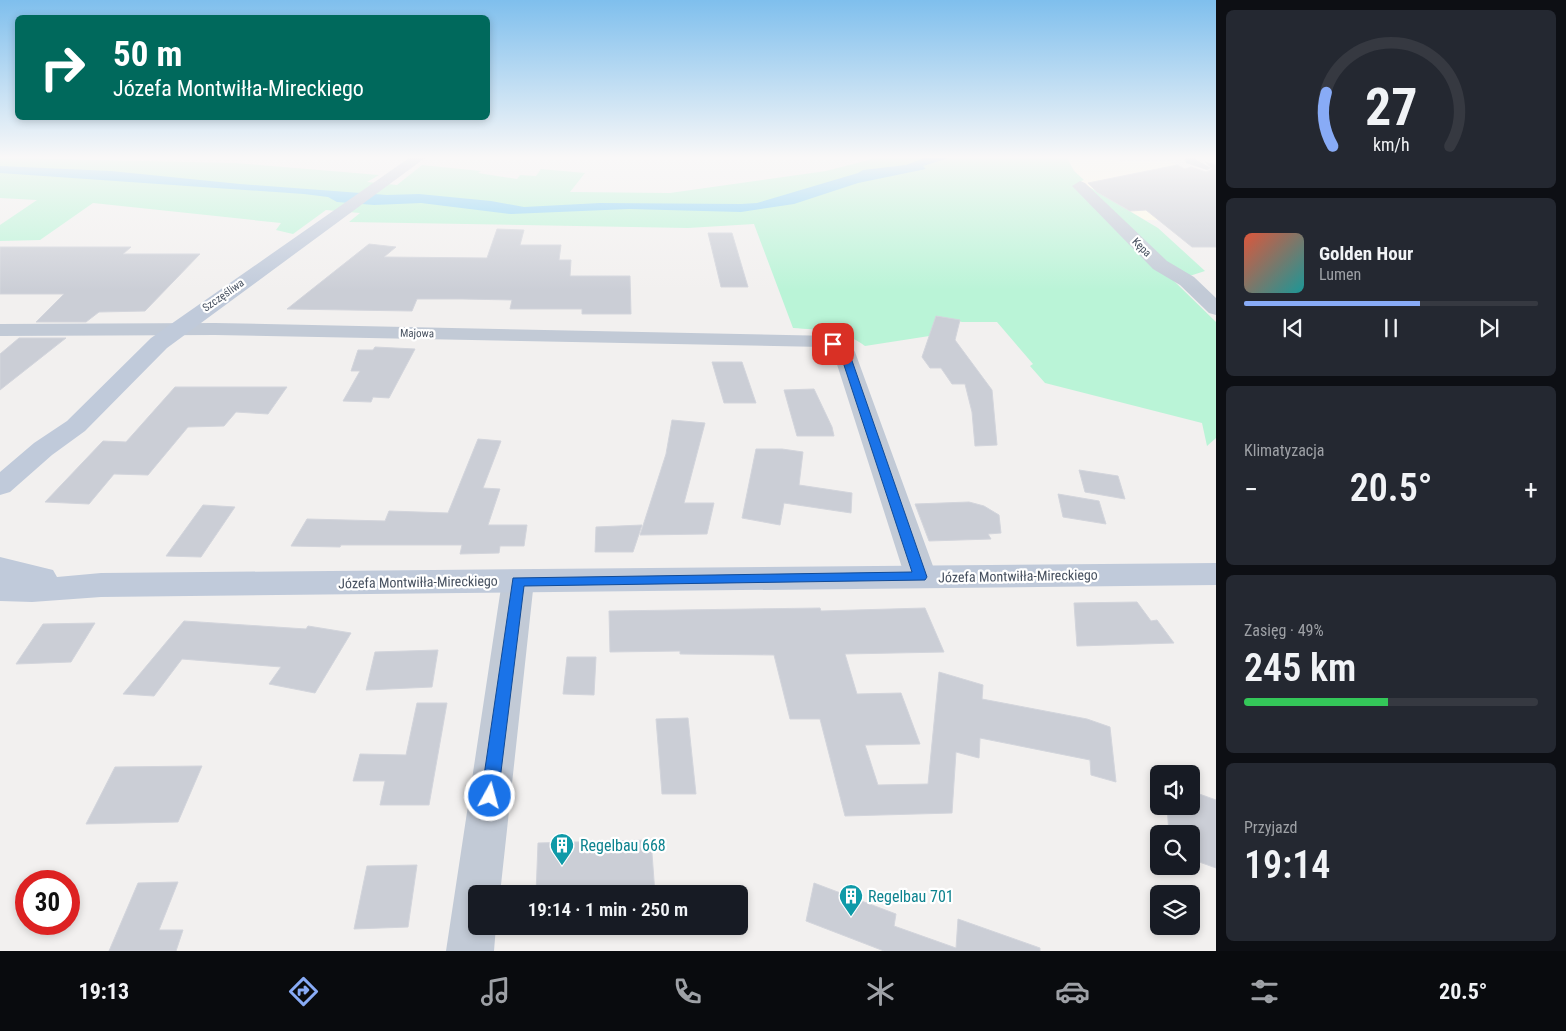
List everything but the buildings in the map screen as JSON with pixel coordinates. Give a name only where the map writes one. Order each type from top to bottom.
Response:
[{"type":"main road","name":"Szczęśliwa","points":[[0,486],[43,450],[76,426],[159,343],[354,202]]},
{"type":"main road","name":"Szczęśliwa","points":[[0,468],[43,450]]},
{"type":"main road","name":"Józefa Montwiłła-Mireckiego","points":[[0,568],[42,578],[101,585]]},
{"type":"main road","name":"Józefa Montwiłła-Mireckiego","points":[[0,589],[32,590],[101,585],[920,577],[1210,572]]},
{"type":"street","name":"Kępa","points":[[1097,202],[1160,265],[1187,281],[1216,308]]},
{"type":"street","points":[[1187,281],[1216,280]]},
{"type":"street","name":"Majowa","points":[[0,330],[178,328],[807,341],[833,344],[844,352],[920,577]]},
{"type":"street","points":[[478,885],[518,581]]},
{"type":"street","points":[[470,951],[472,935]]},
{"type":"shaded area","points":[[1115,202],[1216,202],[1216,221],[1145,220]]},
{"type":"green space","points":[[33,202],[1115,202],[1158,228],[1205,271],[1174,281],[1216,322],[1216,438],[1207,446],[1202,423],[1045,383],[1030,366],[1033,364],[997,322],[962,322],[937,316],[933,325],[955,332],[865,346],[857,340],[839,333],[793,328],[754,224],[688,228],[349,222],[360,213],[326,210],[293,234],[276,230],[281,223],[93,203],[40,240],[0,241],[0,225]]},
{"type":"water","points":[[342,202],[499,202],[524,207],[600,203],[799,202],[741,212],[629,209],[511,214],[421,203],[374,205]]},
{"type":"place","name":"Regelbau 668","points":[[562,866]]},
{"type":"place","name":"Regelbau 701","points":[[851,917]]},
{"type":"route","points":[[490,796],[518,581],[920,577],[844,352],[840,347],[833,344]]}]
